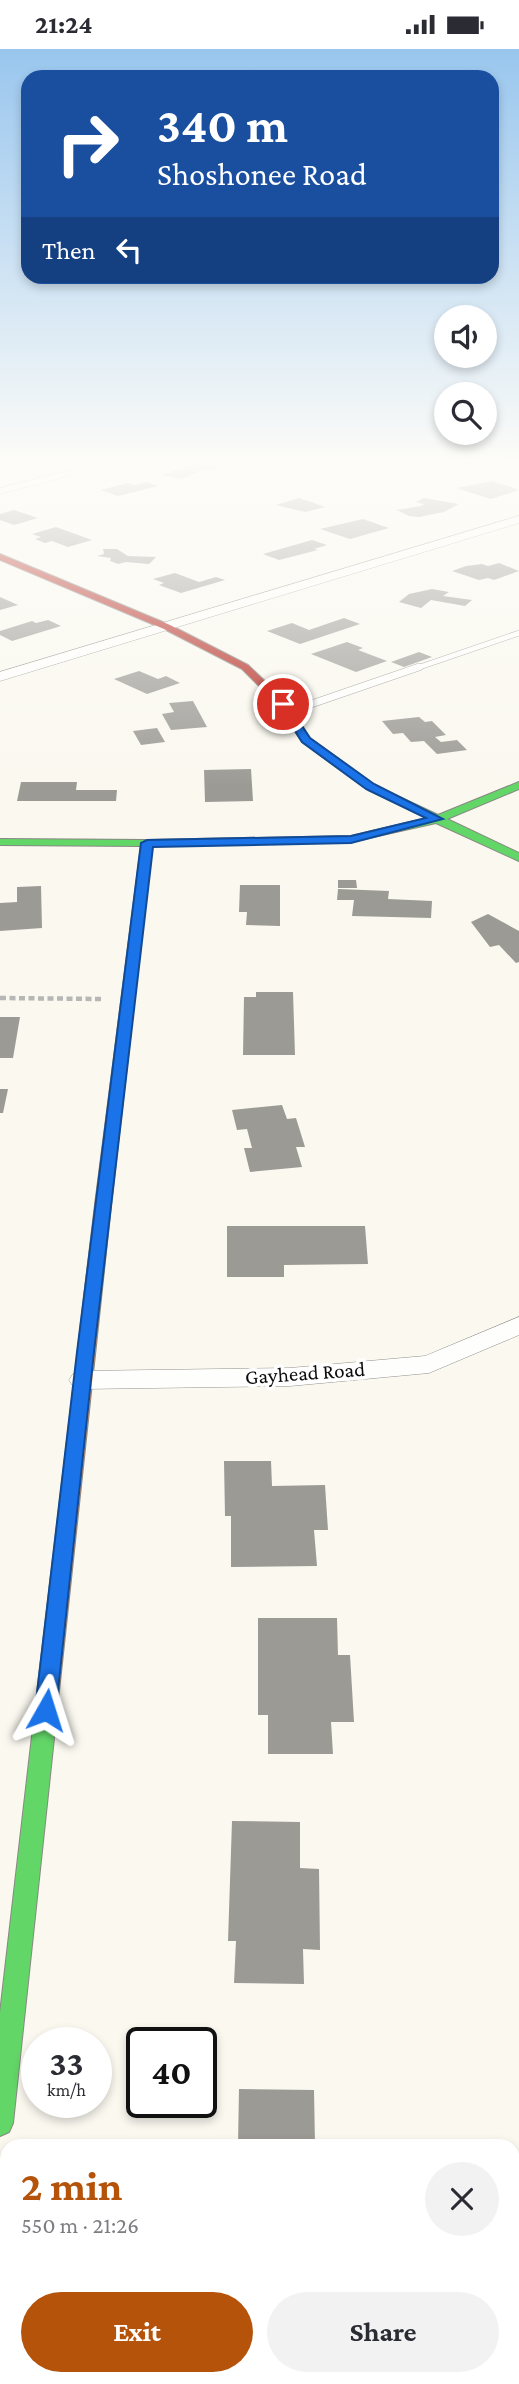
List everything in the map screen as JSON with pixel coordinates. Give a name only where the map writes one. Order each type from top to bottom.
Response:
[{"type":"street","points":[[29,569],[167,627],[245,667],[288,712],[306,740],[370,787],[519,857]]},
{"type":"street","points":[[0,677],[356,569]]},
{"type":"street","points":[[0,842],[147,843],[351,839],[438,819],[519,785]]},
{"type":"street","points":[[0,2123],[82,1380],[147,843]]},
{"type":"street","name":"Gayhead Road","points":[[82,1380],[290,1377],[429,1364],[519,1325]]},
{"type":"lane","points":[[288,712],[519,633]]},
{"type":"path","points":[[0,998],[128,999]]},
{"type":"building","points":[[452,571],[519,571],[494,580],[479,580]]},
{"type":"building","points":[[175,573],[199,582],[216,577],[225,580],[181,593],[159,585],[164,583],[153,579]]},
{"type":"building","points":[[432,589],[449,592],[443,596],[472,600],[465,606],[431,600],[421,608],[399,602],[409,594]]},
{"type":"building","points":[[0,597],[18,605],[0,610]]},
{"type":"building","points":[[344,618],[360,624],[300,644],[267,631],[292,623],[309,630]]},
{"type":"building","points":[[48,620],[61,626],[12,641],[0,635],[0,631],[32,621],[36,623]]},
{"type":"building","points":[[347,642],[363,648],[358,650],[387,661],[356,672],[311,654]]},
{"type":"building","points":[[419,652],[432,657],[404,667],[391,662]]},
{"type":"building","points":[[139,671],[158,679],[166,676],[180,683],[147,694],[114,679]]},
{"type":"building","points":[[193,701],[207,727],[171,730],[162,714],[174,712],[169,703]]},
{"type":"building","points":[[419,717],[425,722],[432,721],[446,735],[435,737],[441,742],[457,740],[467,750],[437,754],[424,741],[411,742],[403,733],[393,734],[382,721]]},
{"type":"building","points":[[157,728],[165,742],[141,745],[133,731]]},
{"type":"building","points":[[251,769],[253,801],[205,802],[204,770]]},
{"type":"building","points":[[21,782],[77,782],[76,790],[117,790],[116,801],[17,801]]},
{"type":"building","points":[[338,880],[356,880],[357,888],[338,888]]},
{"type":"building","points":[[240,885],[280,885],[280,926],[246,925],[247,912],[239,912]]},
{"type":"building","points":[[41,886],[42,928],[0,931],[0,903],[17,902],[17,887]]},
{"type":"building","points":[[338,889],[389,891],[388,899],[432,901],[431,918],[352,916],[354,900],[337,900]]},
{"type":"building","points":[[488,914],[519,931],[519,962],[516,963],[499,945],[490,947],[471,922]]},
{"type":"building","points":[[256,992],[293,992],[295,1055],[243,1055],[244,997],[256,997]]},
{"type":"building","points":[[0,1017],[20,1017],[13,1058],[0,1058]]},
{"type":"building","points":[[0,1089],[8,1089],[3,1113],[0,1113]]},
{"type":"building","points":[[282,1105],[287,1119],[296,1118],[305,1147],[296,1147],[302,1167],[250,1172],[244,1148],[252,1148],[247,1129],[237,1130],[232,1110]]},
{"type":"building","points":[[227,1226],[365,1226],[368,1264],[284,1265],[284,1277],[227,1277]]},
{"type":"building","points":[[224,1461],[271,1461],[272,1486],[325,1485],[328,1530],[314,1530],[317,1566],[231,1567],[231,1516],[225,1516]]},
{"type":"building","points":[[258,1618],[337,1618],[338,1655],[350,1655],[354,1722],[331,1722],[333,1754],[268,1754],[268,1715],[258,1715]]},
{"type":"building","points":[[232,1821],[300,1822],[300,1868],[319,1869],[320,1950],[303,1949],[304,1984],[234,1983],[236,1941],[228,1941]]},
{"type":"building","points":[[239,2089],[314,2090],[315,2139],[238,2139]]},
{"type":"traffic: fast","points":[[0,842],[147,843],[351,839],[437,819],[519,785]]},
{"type":"traffic: fast","points":[[372,788],[519,857]]},
{"type":"traffic: fast","points":[[103,1205],[147,843]]},
{"type":"traffic: fast","points":[[0,2123],[46,1710]]},
{"type":"traffic: slow","points":[[46,1710],[103,1205]]},
{"type":"traffic: jam","points":[[29,569],[167,627],[245,667],[283,704],[306,740],[372,788]]},
{"type":"route","points":[[46,1710],[85,1352],[147,843],[351,839],[438,819],[370,787],[306,740],[283,704]]}]
